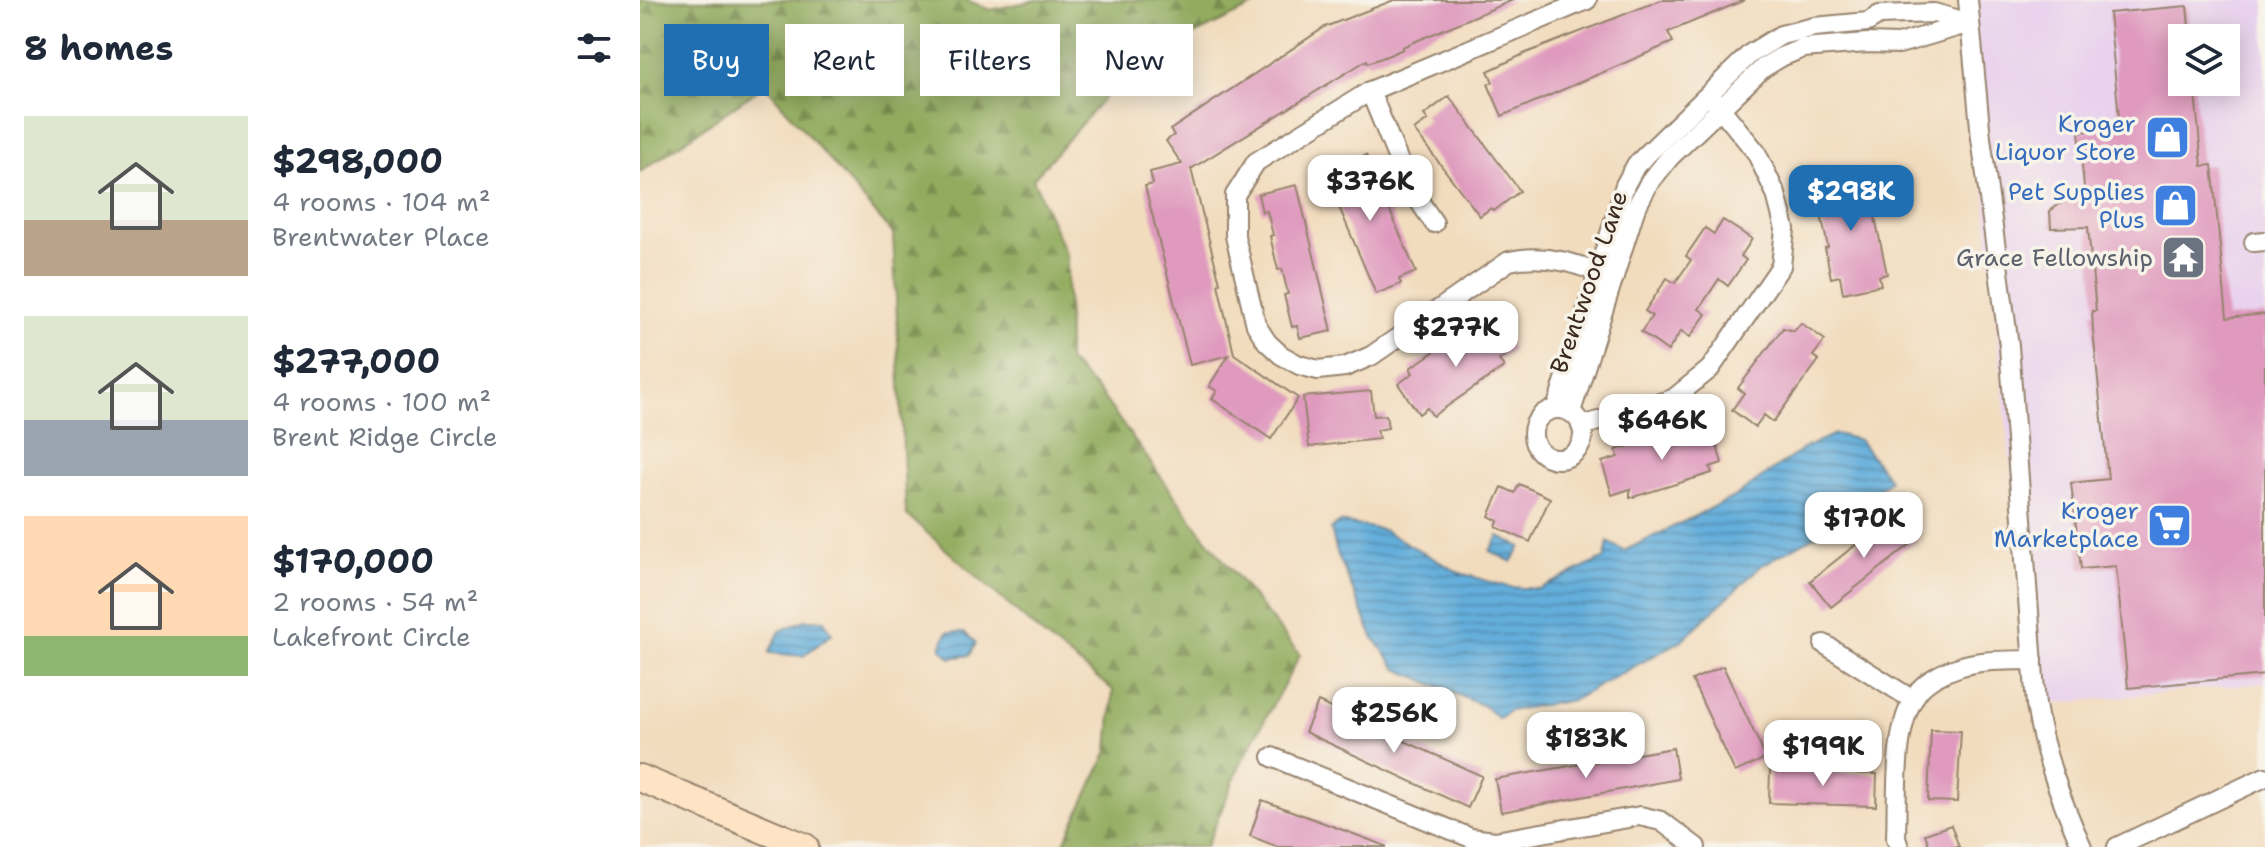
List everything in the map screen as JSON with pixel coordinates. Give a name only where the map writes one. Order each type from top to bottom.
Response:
[{"type":"main road","points":[[640,778],[805,847]]},
{"type":"street","points":[[1587,0],[1370,91],[1256,162],[1235,195],[1235,236],[1256,325],[1267,342],[1281,355],[1299,365],[1318,370],[1345,367],[1371,356],[1509,261],[1532,256],[1561,259],[1605,274]]},
{"type":"street","points":[[1968,0],[1981,138],[2009,346],[2036,705],[2044,746],[2060,798],[2082,847]]},
{"type":"street","name":"Brentwood Lane","points":[[1715,100],[1756,152],[1776,194],[1785,229],[1781,266],[1710,369],[1673,399],[1569,416],[1605,274],[1635,210],[1649,183],[1750,54],[1781,35],[1814,27],[1868,22],[1879,15],[1934,13],[1970,23]]},
{"type":"street","name":"Brentwood Lane","points":[[1715,100],[1781,57],[1803,48],[1899,44],[1970,23]]},
{"type":"street","points":[[1370,91],[1409,186],[1434,223]]},
{"type":"street","points":[[1824,644],[1913,700]]},
{"type":"street","points":[[1899,847],[1896,838],[1900,747],[1905,714],[1919,689],[1959,666],[2033,660]]},
{"type":"street","points":[[1272,757],[1471,838],[1495,841],[1640,816],[1661,821],[1696,847]]},
{"type":"street","points":[[2117,847],[2265,777]]},
{"type":"shaded area","points":[[1968,0],[2265,0],[2265,683],[2036,705],[1999,354]]},
{"type":"green space","points":[[640,0],[967,0],[990,10],[1036,0],[1266,0],[1193,35],[1193,24],[1076,24],[1076,96],[1106,96],[1033,179],[1067,257],[1068,361],[1100,393],[1201,532],[1300,655],[1239,767],[1206,847],[1062,847],[1108,751],[1113,690],[1045,637],[906,514],[893,234],[769,90],[769,24],[664,24],[664,96],[749,96],[640,172]]},
{"type":"water","points":[[1835,434],[1859,440],[1890,480],[1838,523],[1762,565],[1681,641],[1573,700],[1509,711],[1499,719],[1484,706],[1397,669],[1373,637],[1337,553],[1331,529],[1340,522],[1383,530],[1460,573],[1508,587],[1539,589],[1605,558],[1608,542],[1624,551],[1736,496],[1806,447]]},
{"type":"water","points":[[1499,536],[1521,547],[1512,562],[1490,551]]},
{"type":"water","points":[[805,620],[824,620],[832,634],[803,656],[769,653],[780,631]]},
{"type":"water","points":[[947,632],[964,632],[976,643],[970,655],[951,658],[941,648]]},
{"type":"building","points":[[1394,0],[1513,0],[1387,56],[1368,63],[1367,60],[1191,169],[1220,283],[1234,354],[1298,398],[1271,439],[1212,399],[1217,391],[1209,386],[1229,355],[1190,365],[1145,186],[1153,184],[1150,172],[1182,164],[1166,141],[1174,135],[1170,130],[1325,27]]},
{"type":"building","points":[[1661,0],[1745,0],[1668,32],[1673,42],[1502,116],[1488,84],[1493,82],[1488,71]]},
{"type":"building","name":"Kroger Marketplace","points":[[2187,6],[2189,24],[2168,24],[2168,96],[2195,96],[2202,166],[2212,165],[2227,318],[2265,314],[2265,675],[2128,688],[2116,566],[2081,569],[2071,483],[2108,479],[2093,331],[2092,311],[2096,311],[2088,227],[2051,228],[2050,211],[2084,187],[2079,132],[2120,128],[2109,13]]},
{"type":"building","points":[[1449,96],[1520,191],[1494,211],[1491,208],[1480,216],[1414,130],[1428,120],[1424,115]]},
{"type":"building","points":[[1366,155],[1416,272],[1399,279],[1401,284],[1376,294],[1323,169]]},
{"type":"building","points":[[1859,172],[1862,186],[1868,184],[1887,274],[1879,276],[1881,285],[1843,293],[1840,276],[1831,278],[1817,196],[1825,194],[1821,179]]},
{"type":"building","points":[[1297,185],[1332,331],[1300,338],[1297,326],[1292,327],[1284,295],[1288,294],[1282,269],[1278,270],[1267,211],[1262,212],[1258,194]]},
{"type":"building","points":[[1723,220],[1752,239],[1741,256],[1746,260],[1728,286],[1719,279],[1699,309],[1706,314],[1690,337],[1681,331],[1668,351],[1641,332],[1652,316],[1645,311],[1667,278],[1675,283],[1691,260],[1686,256],[1705,228],[1714,234]]},
{"type":"building","points":[[1478,322],[1484,331],[1494,323],[1513,350],[1499,360],[1504,367],[1433,416],[1427,408],[1419,414],[1398,384],[1413,373],[1410,368]]},
{"type":"building","points":[[1801,323],[1825,340],[1813,356],[1819,360],[1773,422],[1764,415],[1755,427],[1732,410],[1744,393],[1738,388],[1783,328],[1794,331]]},
{"type":"building","points":[[1371,391],[1374,416],[1386,415],[1388,428],[1377,430],[1379,439],[1309,447],[1303,397]]},
{"type":"building","points":[[1698,425],[1702,437],[1713,433],[1722,463],[1710,467],[1712,473],[1630,498],[1630,489],[1612,495],[1602,462],[1618,457],[1616,450]]},
{"type":"building","points":[[1519,484],[1550,498],[1530,542],[1496,527],[1498,521],[1489,516],[1502,487],[1515,493]]},
{"type":"building","points":[[1896,513],[1917,539],[1831,607],[1810,581]]},
{"type":"building","points":[[1723,666],[1766,758],[1735,772],[1692,680]]},
{"type":"building","points":[[1318,702],[1482,776],[1468,808],[1305,732]]},
{"type":"building","points":[[1931,730],[1961,731],[1957,802],[1928,801]]},
{"type":"building","points":[[1673,748],[1678,779],[1501,812],[1495,779]]},
{"type":"building","points":[[1770,770],[1877,774],[1876,806],[1769,803]]},
{"type":"building","points":[[1262,800],[1386,847],[1278,847],[1250,836]]},
{"type":"building","points":[[1951,825],[1959,847],[1930,847],[1925,834]]},
{"type":"place","name":"Kroger Liquor Store","points":[[2167,138]]},
{"type":"place","name":"Pet Supplies Plus","points":[[2176,206]]},
{"type":"place","name":"Grace Fellowship","points":[[2184,258]]},
{"type":"place","name":"Kroger Marketplace","points":[[2170,525]]}]
